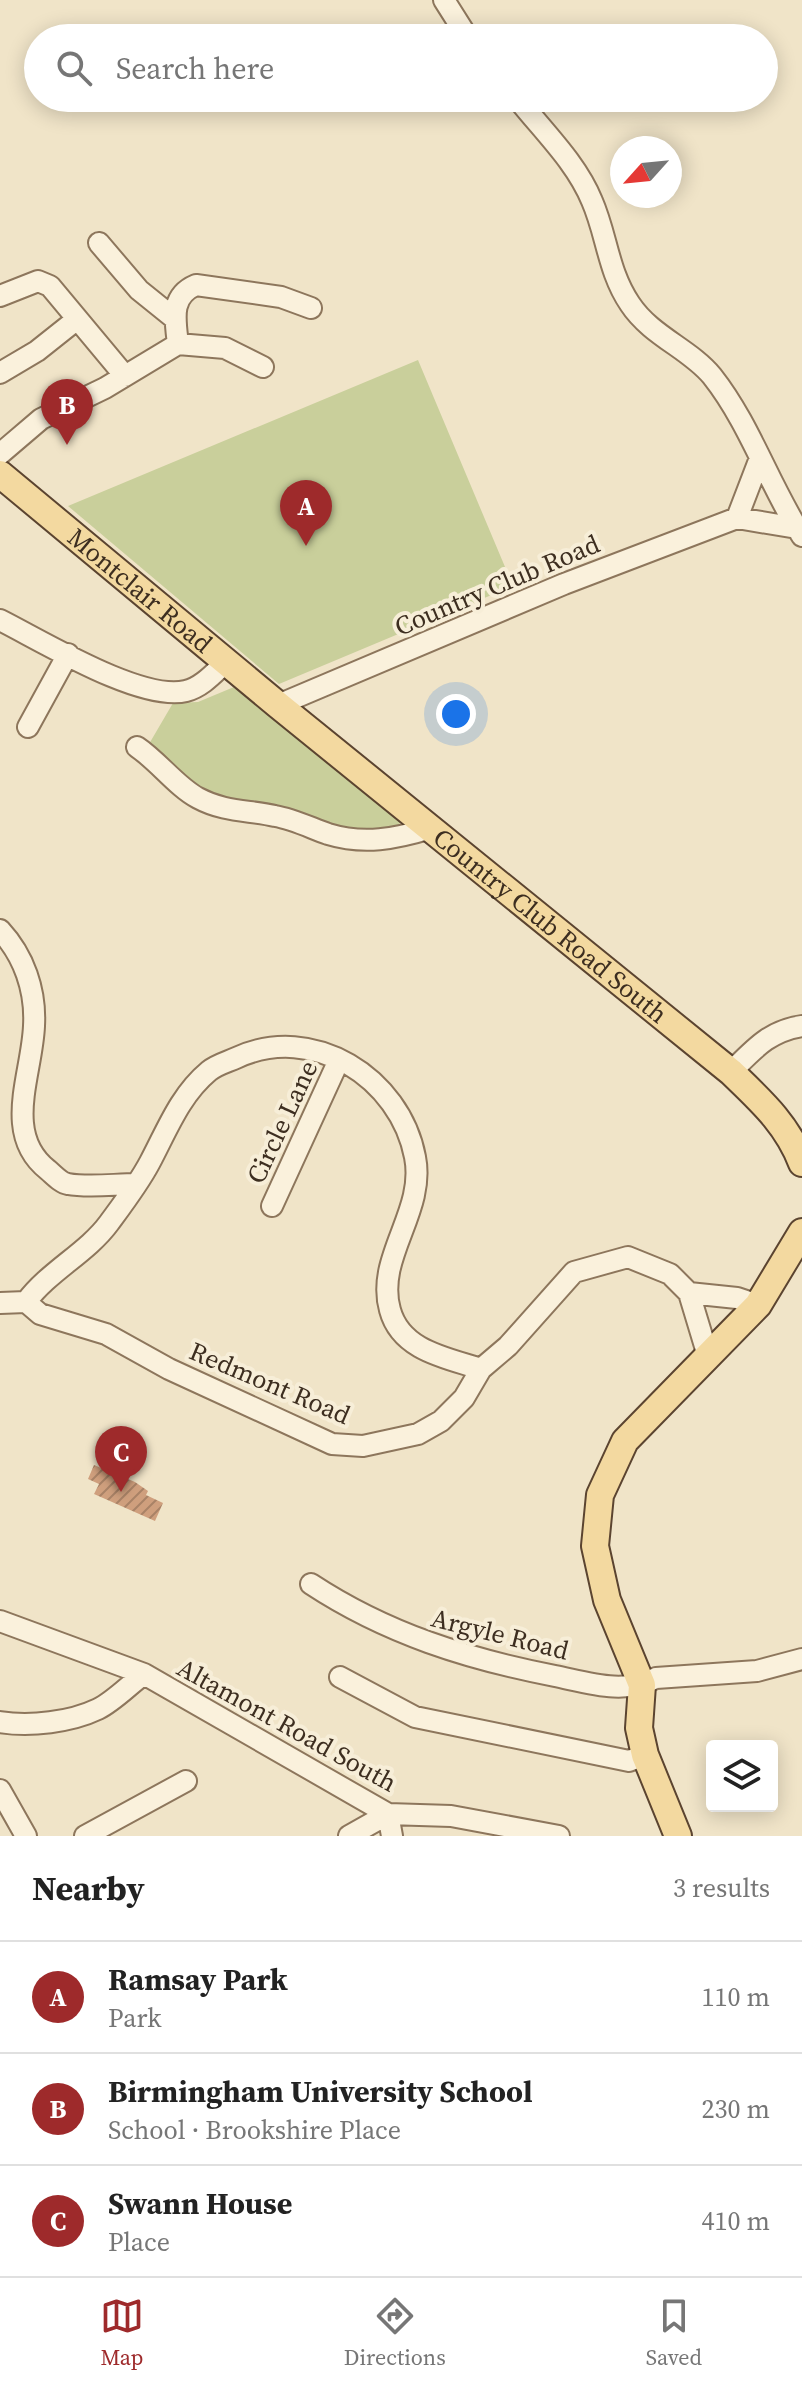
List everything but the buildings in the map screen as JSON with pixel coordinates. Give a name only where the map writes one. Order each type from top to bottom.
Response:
[{"type":"main road","name":"Montclair Road","points":[[0,474],[278,705]]},
{"type":"main road","name":"Country Club Road South","points":[[278,705],[731,1072],[779,1118],[802,1163]]},
{"type":"main road","points":[[678,1836],[645,1755],[639,1728],[642,1685],[607,1600],[595,1546],[600,1495],[625,1441],[758,1305],[802,1232]]},
{"type":"street","points":[[444,0],[459,24]]},
{"type":"street","points":[[528,112],[583,179],[594,205],[610,264],[630,305],[658,335],[711,374],[799,532]]},
{"type":"street","points":[[99,243],[139,290],[175,319]]},
{"type":"street","points":[[0,296],[38,281],[50,286],[125,376]]},
{"type":"street","points":[[178,344],[175,319],[181,294],[196,285],[281,297],[311,308]]},
{"type":"street","points":[[0,373],[37,351],[76,320]]},
{"type":"street","points":[[0,454],[41,419],[125,376],[178,344],[225,348],[263,367]]},
{"type":"street","points":[[760,458],[737,518],[799,532]]},
{"type":"street","name":"Country Club Road","points":[[278,705],[564,584],[737,518]]},
{"type":"street","points":[[0,620],[114,677],[162,692],[185,691],[202,684],[226,662]]},
{"type":"street","points":[[28,727],[68,654]]},
{"type":"street","points":[[137,747],[160,762],[195,797],[231,812],[276,816],[331,835],[364,841],[395,839],[431,828]]},
{"type":"street","points":[[0,930],[15,946],[28,976],[34,1024],[21,1117],[25,1139],[36,1160],[66,1184],[136,1184]]},
{"type":"street","points":[[731,1072],[765,1038],[783,1029],[802,1026]]},
{"type":"street","points":[[26,1302],[38,1286],[107,1226],[136,1184],[178,1105],[209,1070],[249,1052],[282,1046],[318,1051],[368,1075],[389,1096],[402,1119],[416,1159],[412,1207],[386,1275],[390,1311],[400,1330],[420,1349],[481,1369]]},
{"type":"street","name":"Circle Lane","points":[[272,1206],[339,1060]]},
{"type":"street","name":"Redmont Road","points":[[0,1303],[26,1302],[40,1314],[106,1334],[169,1369],[332,1444],[363,1446],[418,1434],[441,1421],[464,1398],[481,1369],[508,1346],[574,1272],[628,1257],[670,1274],[689,1293]]},
{"type":"street","points":[[708,1356],[689,1293],[737,1298],[758,1305]]},
{"type":"street","name":"Argyle Road","points":[[311,1584],[410,1638],[479,1661],[613,1688],[642,1685],[656,1678],[757,1671],[802,1659]]},
{"type":"street","name":"Altamont Road South","points":[[0,1621],[144,1674],[388,1814],[451,1816],[559,1836]]},
{"type":"street","points":[[0,1722],[19,1725],[78,1716],[100,1708],[144,1674]]},
{"type":"street","points":[[340,1677],[415,1717],[629,1761],[645,1755]]},
{"type":"street","points":[[85,1836],[186,1781]]},
{"type":"street","points":[[0,1790],[26,1836]]},
{"type":"street","points":[[349,1836],[388,1814],[392,1836]]},
{"type":"green space","points":[[418,360],[513,586],[279,684],[68,506]]},
{"type":"green space","points":[[234,687],[400,821],[399,828],[374,838],[212,801],[149,744],[173,703],[198,702]]},
{"type":"place","name":"Birmingham University School","points":[[67,445]]},
{"type":"place","name":"Ramsay Park","points":[[306,546]]},
{"type":"place","name":"Swann House","points":[[121,1492]]}]
